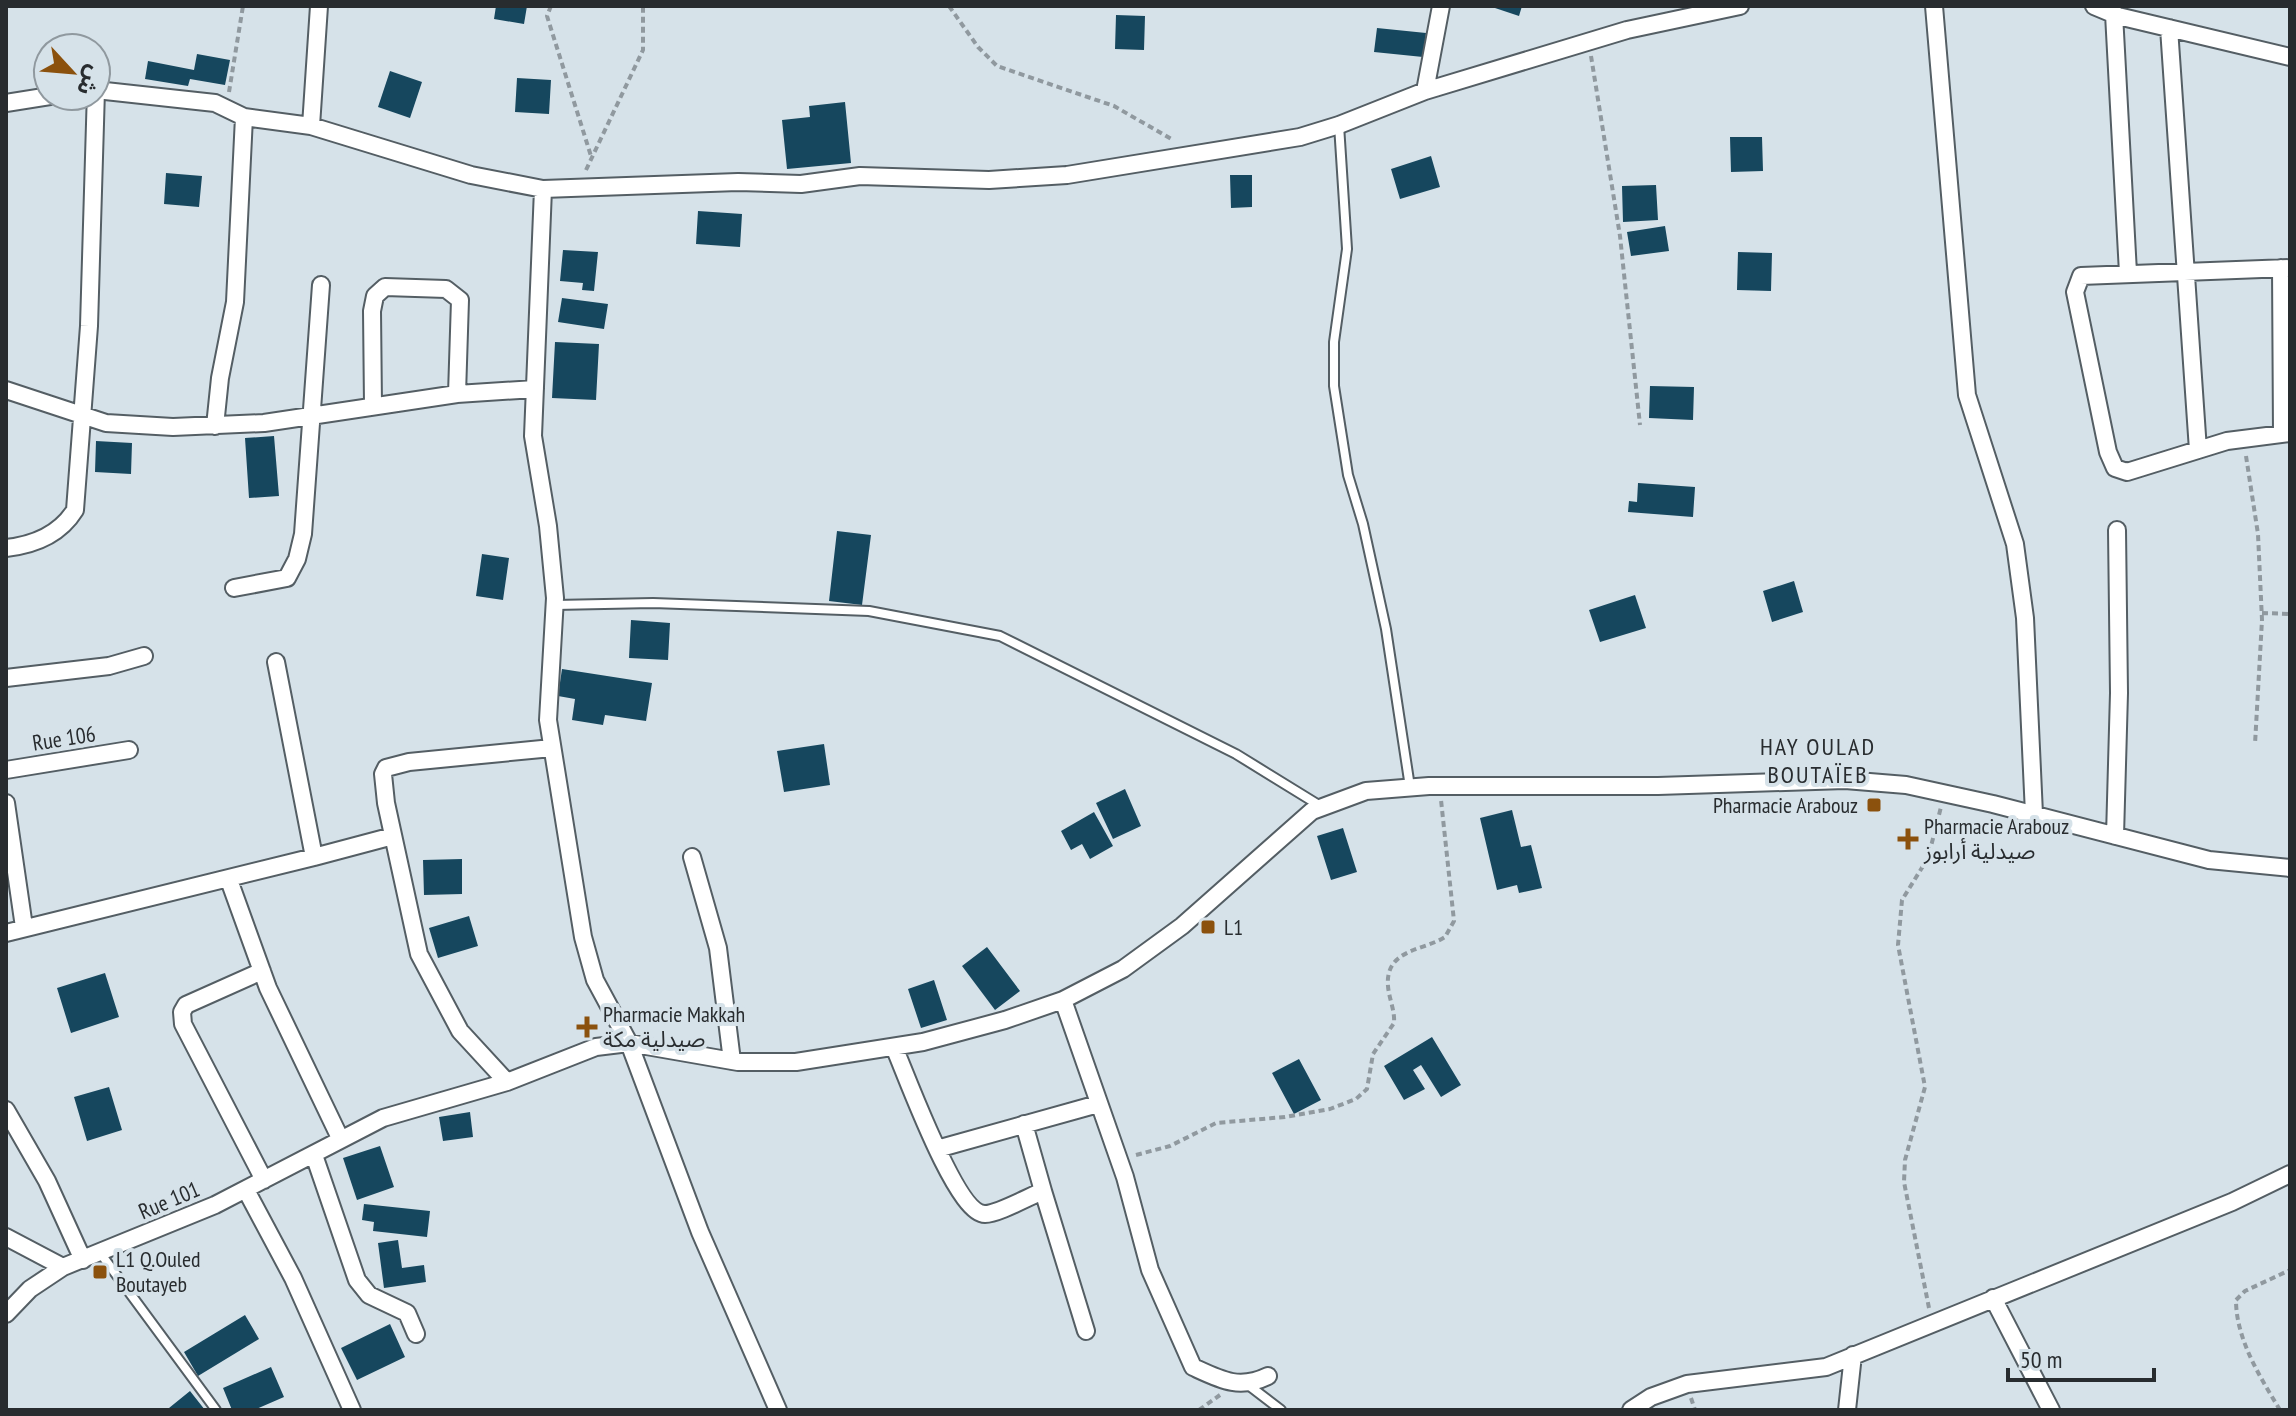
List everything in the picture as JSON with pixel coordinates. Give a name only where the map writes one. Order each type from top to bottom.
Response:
[{"type":"street","points":[[311,126],[319,6]]},
{"type":"street","points":[[1425,91],[1441,6]]},
{"type":"street","points":[[112,92],[227,106],[244,117],[311,126],[471,175],[543,189],[738,182],[801,184],[860,176],[989,180],[1067,175],[1300,137],[1425,91],[1588,42],[1740,6]]},
{"type":"street","points":[[1934,6],[1967,395],[2015,544],[2027,646],[2034,814]]},
{"type":"street","points":[[2094,6],[2114,14],[2290,57]]},
{"type":"street","points":[[2114,14],[2128,273]]},
{"type":"street","points":[[2169,28],[2198,450]]},
{"type":"street","points":[[6,103],[32,99]]},
{"type":"street","points":[[6,548],[53,534],[75,510],[93,244],[96,112]]},
{"type":"street","points":[[215,426],[239,264],[244,117]]},
{"type":"street","points":[[543,189],[540,328],[533,436],[548,526],[554,605],[548,710],[588,960],[629,1043],[700,1232],[778,1410]]},
{"type":"street","points":[[2286,268],[2286,433],[2243,438],[2127,472],[2115,468],[2108,452],[2075,292],[2081,276],[2185,271],[2286,268]]},
{"type":"street","points":[[234,588],[287,578],[297,559],[303,534],[321,285]]},
{"type":"street","points":[[373,405],[372,311],[375,296],[385,287],[446,289],[460,300],[457,394]]},
{"type":"street","points":[[6,390],[82,418],[132,425],[215,426],[312,417],[457,394],[535,389]]},
{"type":"street","points":[[2115,836],[2119,693],[2117,530]]},
{"type":"street","points":[[6,678],[109,666],[144,656]]},
{"type":"street","points":[[276,662],[314,857]]},
{"type":"street","points":[[507,1082],[460,1031],[419,954],[383,785],[386,768],[409,762],[552,748]]},
{"type":"street","name":"Rue 106","points":[[6,770],[129,750]]},
{"type":"street","name":"Rue 101","points":[[6,1314],[30,1289],[63,1267],[101,1254],[246,1190],[383,1118],[436,1100],[507,1082],[596,1047],[629,1043],[732,1061],[796,1062],[894,1047],[1005,1020],[1063,1000],[1123,969],[1182,926],[1282,835],[1322,807],[1366,791],[1439,786],[1845,780],[1906,785],[2034,814],[2209,860],[2290,868]]},
{"type":"street","points":[[6,803],[24,927]]},
{"type":"street","points":[[6,933],[229,880],[393,836]]},
{"type":"street","points":[[692,857],[723,971],[732,1061]]},
{"type":"street","points":[[229,880],[262,971],[348,1136]]},
{"type":"street","points":[[262,971],[186,1005],[182,1012],[183,1024],[264,1180]]},
{"type":"street","points":[[1063,1000],[1114,1143],[1150,1270],[1193,1367],[1231,1385],[1247,1384],[1268,1376]]},
{"type":"street","points":[[894,1047],[937,1149],[966,1203],[986,1215],[1043,1191]]},
{"type":"street","points":[[937,1149],[1098,1104]]},
{"type":"street","points":[[6,1110],[47,1181],[83,1260]]},
{"type":"street","points":[[1024,1124],[1086,1331]]},
{"type":"street","points":[[314,1155],[357,1280],[369,1295],[407,1313],[416,1334]]},
{"type":"street","points":[[1631,1410],[1651,1397],[1687,1384],[1806,1370],[1853,1355],[2232,1202],[2290,1174]]},
{"type":"street","points":[[246,1190],[293,1278],[352,1410]]},
{"type":"street","points":[[6,1237],[63,1267]]},
{"type":"street","points":[[1993,1298],[2051,1410]]},
{"type":"street","points":[[1847,1410],[1853,1355]]},
{"type":"lane","points":[[1339,125],[1347,249],[1334,342],[1334,386],[1348,475],[1363,524],[1386,629],[1410,787]]},
{"type":"lane","points":[[554,605],[653,603],[869,611],[1000,636],[1236,754],[1322,807]]},
{"type":"lane","points":[[101,1254],[216,1410]]},
{"type":"lane","points":[[1247,1384],[1281,1410]]},
{"type":"path","points":[[227,106],[243,6]]},
{"type":"path","points":[[551,6],[547,16],[592,158]]},
{"type":"path","points":[[582,187],[592,158],[627,91],[643,50],[643,6]]},
{"type":"path","points":[[949,6],[978,47],[997,66],[1081,93],[1135,115],[1195,155]]},
{"type":"path","points":[[1588,42],[1620,236],[1640,425]]},
{"type":"path","points":[[2243,438],[2258,534],[2262,613],[2255,744]]},
{"type":"path","points":[[2262,613],[2290,614]]},
{"type":"path","points":[[1114,1143],[1133,1155],[1146,1154],[1216,1123],[1330,1109],[1363,1094],[1369,1085],[1373,1054],[1394,1023],[1388,984],[1390,969],[1410,950],[1445,937],[1454,921],[1439,786]]},
{"type":"path","points":[[1933,1322],[1904,1182],[1905,1160],[1925,1087],[1898,945],[1902,900],[1928,858],[1944,793]]},
{"type":"path","points":[[2280,1410],[2260,1376],[2236,1320],[2236,1300],[2245,1291],[2290,1270]]},
{"type":"building","points":[[496,6],[527,6],[524,24],[494,19]]},
{"type":"building","points":[[1489,6],[1522,6],[1519,16]]},
{"type":"building","points":[[1116,15],[1145,16],[1144,50],[1115,49]]},
{"type":"building","points":[[1377,28],[1426,33],[1423,57],[1374,52]]},
{"type":"building","points":[[197,54],[230,60],[225,85],[190,79],[188,86],[145,79],[148,61],[194,70]]},
{"type":"building","points":[[390,71],[422,82],[410,118],[378,107]]},
{"type":"building","points":[[517,78],[551,80],[549,114],[515,112]]},
{"type":"building","points":[[845,102],[851,163],[787,169],[782,120],[810,117],[809,106]]},
{"type":"building","points":[[1730,137],[1762,137],[1763,171],[1731,172]]},
{"type":"building","points":[[1431,156],[1440,187],[1400,199],[1391,169]]},
{"type":"building","points":[[166,173],[202,176],[199,207],[164,204]]},
{"type":"building","points":[[1230,175],[1252,175],[1252,207],[1231,208]]},
{"type":"building","points":[[1656,185],[1658,220],[1623,222],[1622,186]]},
{"type":"building","points":[[698,211],[742,214],[740,247],[696,244]]},
{"type":"building","points":[[1665,226],[1669,251],[1631,256],[1627,232]]},
{"type":"building","points":[[563,250],[598,252],[594,291],[582,290],[583,283],[560,281]]},
{"type":"building","points":[[1738,252],[1772,253],[1771,291],[1737,290]]},
{"type":"building","points":[[562,298],[608,304],[604,329],[558,322]]},
{"type":"building","points":[[555,342],[599,344],[596,400],[552,398]]},
{"type":"building","points":[[1650,386],[1694,387],[1693,420],[1649,418]]},
{"type":"building","points":[[274,436],[279,496],[249,498],[245,438]]},
{"type":"building","points":[[96,441],[132,443],[131,474],[95,472]]},
{"type":"building","points":[[1638,483],[1695,487],[1693,517],[1628,512],[1629,501],[1637,502]]},
{"type":"building","points":[[837,531],[871,535],[862,605],[829,601]]},
{"type":"building","points":[[482,554],[509,558],[503,600],[476,596]]},
{"type":"building","points":[[1794,581],[1803,612],[1772,622],[1763,591]]},
{"type":"building","points":[[1635,595],[1646,628],[1600,642],[1589,610]]},
{"type":"building","points":[[631,620],[670,623],[668,660],[629,658]]},
{"type":"building","points":[[562,669],[652,683],[646,721],[605,715],[603,725],[572,720],[575,699],[558,696]]},
{"type":"building","points":[[824,744],[830,785],[784,792],[777,751]]},
{"type":"building","points":[[1125,789],[1141,826],[1113,839],[1096,803]]},
{"type":"building","points":[[1512,810],[1521,847],[1531,845],[1542,888],[1519,893],[1517,885],[1497,890],[1480,818]]},
{"type":"building","points":[[1094,812],[1113,846],[1090,859],[1082,844],[1071,850],[1061,831]]},
{"type":"building","points":[[1343,828],[1357,872],[1331,880],[1317,836]]},
{"type":"building","points":[[462,859],[462,894],[424,895],[423,860]]},
{"type":"building","points":[[469,916],[478,946],[438,958],[429,928]]},
{"type":"building","points":[[987,947],[1020,991],[995,1010],[962,966]]},
{"type":"building","points":[[105,973],[119,1017],[71,1033],[57,988]]},
{"type":"building","points":[[934,980],[947,1020],[921,1028],[908,989]]},
{"type":"building","points":[[1432,1037],[1461,1085],[1441,1097],[1421,1065],[1413,1070],[1425,1089],[1404,1100],[1384,1066]]},
{"type":"building","points":[[1299,1059],[1321,1100],[1294,1114],[1272,1073]]},
{"type":"building","points":[[109,1087],[122,1130],[87,1141],[74,1097]]},
{"type":"building","points":[[470,1112],[473,1137],[443,1141],[439,1117]]},
{"type":"building","points":[[380,1146],[394,1187],[357,1200],[343,1158]]},
{"type":"building","points":[[364,1204],[430,1211],[427,1237],[373,1231],[374,1222],[362,1220]]},
{"type":"building","points":[[398,1240],[402,1268],[424,1265],[426,1282],[384,1288],[378,1243]]},
{"type":"building","points":[[245,1315],[259,1339],[198,1376],[184,1352]]},
{"type":"building","points":[[390,1324],[405,1357],[357,1380],[341,1348]]},
{"type":"building","points":[[271,1367],[284,1397],[254,1410],[232,1410],[223,1388]]},
{"type":"building","points":[[190,1391],[205,1410],[169,1408]]},
{"type":"place","name":"Pharmacie Arabouz","points":[[1874,805]]},
{"type":"place","name":"Pharmacie Arabouz صيدلية أرابوز","points":[[1908,839]]},
{"type":"place","name":"L1","points":[[1208,927]]},
{"type":"place","name":"Pharmacie Makkah صيدلية مكة","points":[[587,1027]]},
{"type":"place","name":"L1 Q.Ouled Boutayeb","points":[[100,1272]]},
{"type":"district","name":"HAY OULAD BOUTAÏEB","points":[[1818,760]]}]
